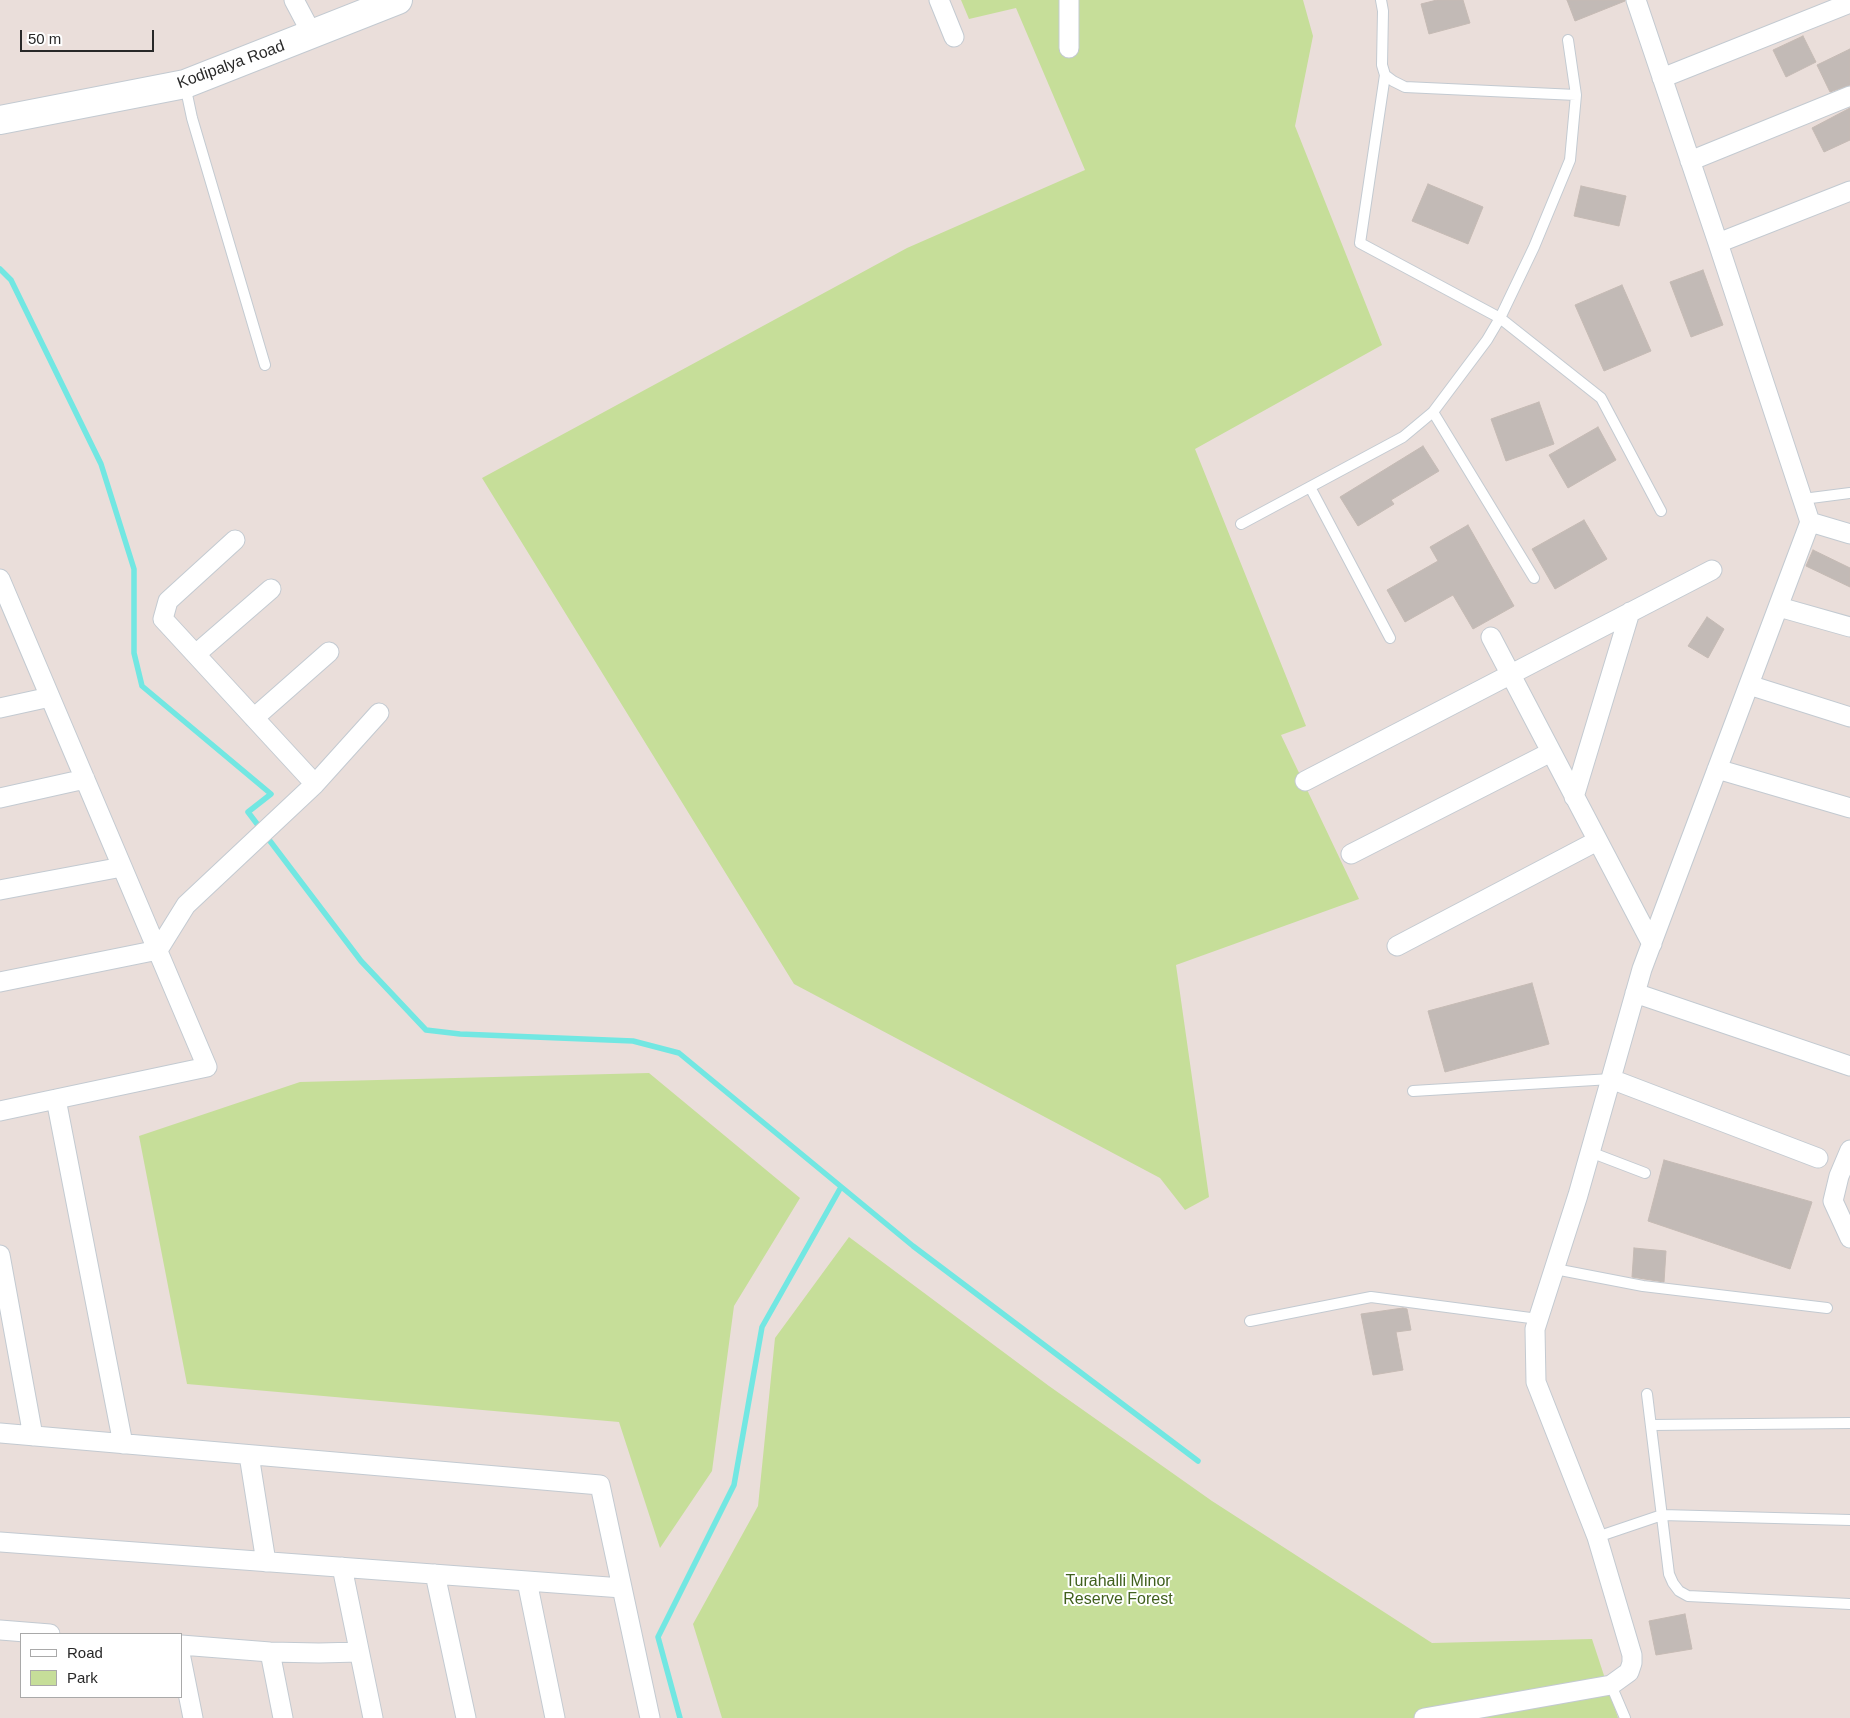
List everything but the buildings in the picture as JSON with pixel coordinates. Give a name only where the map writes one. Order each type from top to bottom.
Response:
[{"type":"main road","name":"Kodipalya Road","points":[[0,120],[185,84],[398,0]]},
{"type":"street","points":[[294,0],[312,34]]},
{"type":"street","points":[[939,0],[954,37]]},
{"type":"street","points":[[1069,0],[1069,48]]},
{"type":"street","points":[[1424,1718],[1611,1685],[1629,1672],[1632,1663],[1632,1655],[1596,1537],[1536,1382],[1535,1329],[1590,1152],[1635,993],[1810,522],[1636,0]]},
{"type":"street","points":[[1662,78],[1850,4]]},
{"type":"street","points":[[1690,161],[1850,96]]},
{"type":"street","points":[[1718,243],[1850,191]]},
{"type":"street","points":[[1810,522],[1850,534]]},
{"type":"street","points":[[235,540],[168,601],[163,619],[315,784]]},
{"type":"street","points":[[1304,781],[1712,570]]},
{"type":"street","points":[[0,579],[8,617],[50,697],[207,1066],[0,1111]]},
{"type":"street","points":[[196,654],[270,590]]},
{"type":"street","points":[[1779,607],[1850,627]]},
{"type":"street","points":[[1574,797],[1630,612]]},
{"type":"street","points":[[1491,637],[1652,944]]},
{"type":"street","points":[[254,718],[329,652]]},
{"type":"street","points":[[1749,685],[1850,717]]},
{"type":"street","points":[[0,708],[50,697]]},
{"type":"street","points":[[0,982],[158,950],[186,905],[315,784],[379,713]]},
{"type":"street","points":[[1351,854],[1551,752]]},
{"type":"street","points":[[1718,769],[1850,808]]},
{"type":"street","points":[[0,798],[85,779]]},
{"type":"street","points":[[1397,946],[1597,841]]},
{"type":"street","points":[[0,890],[122,867]]},
{"type":"street","points":[[1635,993],[1850,1066]]},
{"type":"street","points":[[1611,1079],[1818,1158]]},
{"type":"street","points":[[56,1099],[123,1444]]},
{"type":"street","points":[[1850,1150],[1838,1176],[1833,1201],[1850,1238]]},
{"type":"street","points":[[0,1255],[33,1436]]},
{"type":"street","points":[[0,1433],[600,1485],[650,1718]]},
{"type":"street","points":[[249,1455],[266,1562]]},
{"type":"street","points":[[0,1542],[622,1588]]},
{"type":"street","points":[[342,1568],[373,1718]]},
{"type":"street","points":[[435,1574],[466,1718]]},
{"type":"street","points":[[527,1581],[555,1718]]},
{"type":"street","points":[[0,1630],[38,1633]]},
{"type":"street","points":[[182,1645],[319,1654],[359,1652]]},
{"type":"street","points":[[270,1652],[283,1718]]},
{"type":"street","points":[[182,1663],[193,1718]]},
{"type":"lane","points":[[1381,0],[1383,12],[1382,65],[1385,75],[1360,243],[1500,318],[1601,398],[1661,511]]},
{"type":"lane","points":[[1241,524],[1403,438],[1433,412],[1487,340],[1500,318],[1534,247],[1570,160],[1576,95],[1568,40]]},
{"type":"lane","points":[[1385,75],[1405,87],[1576,95]]},
{"type":"lane","points":[[185,84],[192,118],[265,365]]},
{"type":"lane","points":[[1433,412],[1534,578]]},
{"type":"lane","points":[[1310,487],[1390,638]]},
{"type":"lane","points":[[1802,499],[1850,493]]},
{"type":"lane","points":[[1413,1090],[1611,1079]]},
{"type":"lane","points":[[1590,1152],[1645,1173]]},
{"type":"lane","points":[[1555,1268],[1643,1286],[1827,1308]]},
{"type":"lane","points":[[1250,1321],[1371,1297],[1538,1319]]},
{"type":"lane","points":[[1647,1394],[1669,1574],[1679,1591],[1688,1596],[1850,1604]]},
{"type":"lane","points":[[1652,1425],[1850,1423]]},
{"type":"lane","points":[[1596,1537],[1662,1514],[1850,1520]]},
{"type":"lane","points":[[1611,1685],[1625,1718]]},
{"type":"green space","points":[[961,0],[1303,0],[1313,36],[1295,126],[1382,345],[1195,449],[1306,726],[1281,735],[1359,899],[1176,965],[1209,1197],[1185,1210],[1160,1178],[794,984],[482,478],[907,248],[1085,170],[1016,8],[969,19]]},
{"type":"green space","points":[[649,1073],[800,1198],[734,1306],[712,1471],[660,1548],[619,1422],[187,1384],[139,1136],[300,1082]]},
{"type":"green space","name":"Turahalli Minor Reserve Forest","points":[[849,1237],[1049,1386],[1212,1501],[1432,1643],[1592,1639],[1618,1718],[722,1718],[693,1624],[758,1506],[775,1338]]},
{"type":"waterway","points":[[0,269],[11,280],[101,464],[134,569],[134,653],[142,686],[271,794],[248,812],[361,961],[426,1030],[460,1034],[633,1041],[679,1053],[913,1246],[1198,1461]]},
{"type":"waterway","points":[[680,1718],[658,1637],[734,1485],[762,1327],[841,1187]]}]
